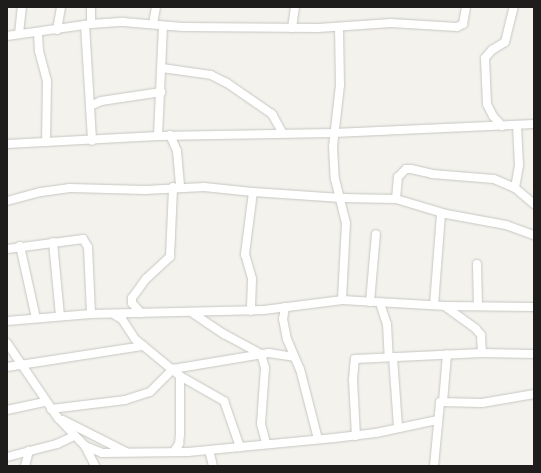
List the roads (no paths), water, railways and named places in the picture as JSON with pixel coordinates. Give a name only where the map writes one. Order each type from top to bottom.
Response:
[{"type":"street","points":[[19,34],[22,7]]},
{"type":"street","points":[[57,30],[61,7]]},
{"type":"street","points":[[92,7],[88,24],[92,141]]},
{"type":"street","points":[[153,24],[156,7]]},
{"type":"street","points":[[292,28],[295,7]]},
{"type":"street","points":[[7,36],[38,33],[88,24],[339,28],[391,23],[458,27],[464,24],[466,7]]},
{"type":"street","points":[[502,126],[486,104],[484,64],[487,53],[505,42],[514,7]]},
{"type":"street","points":[[158,136],[163,26]]},
{"type":"street","points":[[339,28],[340,85],[334,133],[335,178],[346,223],[347,248],[342,300]]},
{"type":"street","points":[[38,33],[39,51],[47,81],[46,142]]},
{"type":"street","points":[[162,68],[211,75],[227,83],[272,114],[282,132]]},
{"type":"street","points":[[90,106],[101,101],[161,92]]},
{"type":"street","points":[[7,144],[92,141],[158,136],[282,132],[334,133],[534,124]]},
{"type":"street","points":[[515,188],[519,165],[517,125]]},
{"type":"street","points":[[141,313],[132,303],[132,298],[146,280],[170,257],[177,187],[178,151],[170,136]]},
{"type":"street","points":[[396,199],[398,177],[406,169],[432,174],[494,179],[515,188],[534,204]]},
{"type":"street","points":[[7,201],[41,192],[64,189],[145,190],[177,187],[211,187],[253,192],[341,198],[396,199],[440,213],[506,226],[534,235]]},
{"type":"street","points":[[251,311],[252,279],[245,254],[253,192]]},
{"type":"street","points":[[434,305],[440,213]]},
{"type":"street","points":[[370,302],[376,234]]},
{"type":"street","points":[[7,248],[79,238],[86,242],[89,262],[91,314]]},
{"type":"street","points":[[53,242],[60,316]]},
{"type":"street","points":[[20,246],[36,318]]},
{"type":"street","points":[[477,264],[478,306]]},
{"type":"street","points":[[7,321],[91,314],[115,315],[188,311],[251,311],[342,300],[446,306],[534,307]]},
{"type":"street","points":[[380,303],[387,324],[398,428]]},
{"type":"street","points":[[446,306],[476,328],[481,335],[482,353]]},
{"type":"street","points":[[286,307],[284,319],[294,357],[300,369],[318,439]]},
{"type":"street","points":[[188,311],[224,334],[261,354],[265,373],[261,424],[266,443]]},
{"type":"street","points":[[115,315],[142,346],[180,376],[224,401],[240,447]]},
{"type":"street","points":[[7,343],[51,409],[84,446],[95,466]]},
{"type":"street","points":[[7,367],[22,366],[142,346]]},
{"type":"street","points":[[51,409],[118,401],[150,392],[158,387],[173,369],[274,352],[294,357]]},
{"type":"street","points":[[356,436],[353,362],[361,358],[482,353],[534,354]]},
{"type":"street","points":[[443,402],[447,354]]},
{"type":"street","points":[[174,451],[179,444],[180,434],[180,376]]},
{"type":"street","points":[[434,466],[438,406],[443,402],[482,403],[534,394]]},
{"type":"street","points":[[7,410],[46,402]]},
{"type":"street","points":[[58,418],[129,453]]},
{"type":"street","points":[[84,446],[102,453],[209,450],[266,443],[356,436],[437,420]]},
{"type":"street","points":[[7,457],[57,444],[74,436]]},
{"type":"street","points":[[209,450],[213,466]]},
{"type":"street","points":[[25,466],[29,451]]}]
